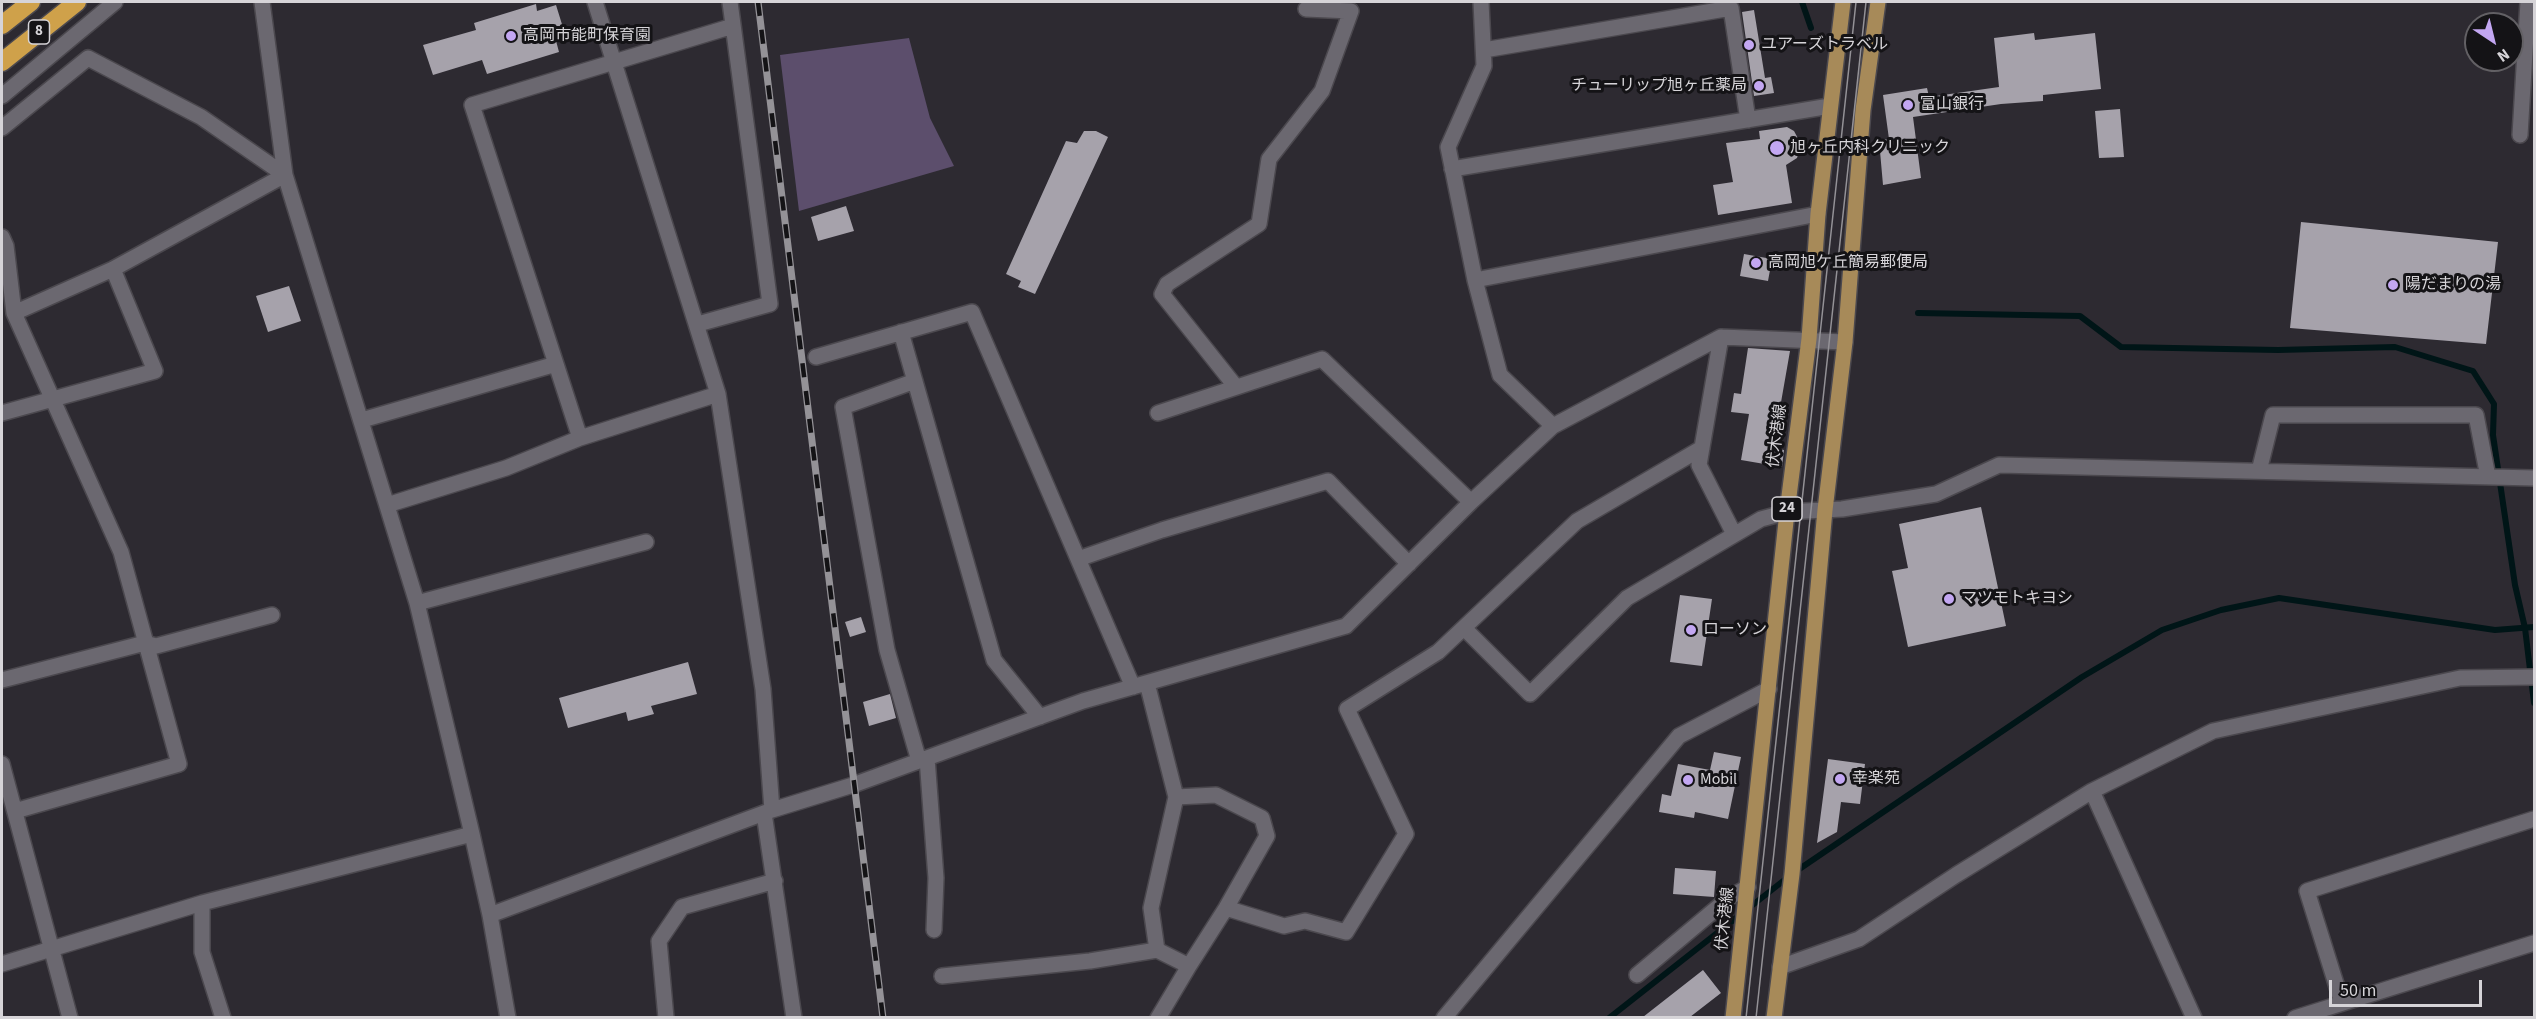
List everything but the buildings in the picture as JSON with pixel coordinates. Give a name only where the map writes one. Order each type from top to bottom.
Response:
[{"type":"highway","name":"8","points":[[2,26],[31,2]]},
{"type":"highway","name":"8","points":[[2,62],[77,2]]},
{"type":"main road","name":"伏木港線","points":[[1733,1017],[1787,512],[1809,339],[1818,214],[1843,2]]},
{"type":"main road","name":"24","points":[[1774,1017],[1793,863],[1825,510],[1845,342],[1863,110],[1878,2]]},
{"type":"street","points":[[2,96],[115,2]]},
{"type":"street","points":[[262,2],[285,175],[417,603],[490,915],[508,1017]]},
{"type":"street","points":[[595,2],[698,324],[718,394],[762,689],[768,812],[794,1017]]},
{"type":"street","points":[[698,324],[770,304],[730,2]]},
{"type":"street","points":[[1481,2],[1484,66],[1448,147],[1475,280],[1500,375],[1553,426]]},
{"type":"street","points":[[2520,135],[2528,2]]},
{"type":"street","points":[[1484,50],[1731,8],[1748,120]]},
{"type":"street","points":[[1236,387],[1162,294],[1167,284],[1259,224],[1269,159],[1322,91],[1351,11],[1306,9]]},
{"type":"street","points":[[580,438],[472,105],[733,26]]},
{"type":"street","points":[[2,128],[88,57],[201,117],[285,175]]},
{"type":"street","points":[[1452,169],[1830,106]]},
{"type":"street","points":[[14,313],[113,269],[285,175]]},
{"type":"street","points":[[1475,280],[1818,214]]},
{"type":"street","points":[[2,237],[6,246],[14,313],[121,552],[179,764],[15,811]]},
{"type":"street","points":[[2,413],[155,371],[113,269]]},
{"type":"street","points":[[816,357],[972,312],[1078,560],[1140,685],[1176,797],[1151,908],[1157,950]]},
{"type":"street","points":[[901,332],[994,660],[1040,717]]},
{"type":"street","points":[[490,915],[768,812],[853,785],[1040,717],[1140,685],[1346,626],[1471,502],[1553,426],[1721,337],[1845,342]]},
{"type":"street","points":[[1721,337],[1699,465],[1734,534]]},
{"type":"street","points":[[1158,413],[1322,359],[1471,502]]},
{"type":"street","points":[[362,420],[556,364]]},
{"type":"street","points":[[915,381],[843,407],[887,650],[923,760],[936,879],[934,930]]},
{"type":"street","points":[[387,505],[506,468],[580,438],[718,394]]},
{"type":"street","points":[[2259,471],[2273,415],[2476,415],[2488,477]]},
{"type":"street","points":[[1226,908],[1284,926],[1305,921],[1346,932],[1406,834],[1347,709],[1438,652],[1577,521],[1702,448]]},
{"type":"street","points":[[1464,628],[1530,694],[1627,598],[1761,519],[1787,512],[1842,510],[1936,494],[1999,465],[2535,478]]},
{"type":"street","points":[[1078,560],[1162,530],[1328,481],[1410,564]]},
{"type":"street","points":[[417,603],[646,542]]},
{"type":"street","points":[[2,680],[145,643],[156,646],[272,615]]},
{"type":"street","points":[[1780,967],[1859,939],[1956,875],[2092,791],[2213,731],[2460,678],[2535,676]]},
{"type":"street","points":[[1444,1017],[1679,736],[1769,689]]},
{"type":"street","points":[[2,764],[69,1017]]},
{"type":"street","points":[[2092,791],[2194,1017]]},
{"type":"street","points":[[1158,1017],[1268,836],[1262,818],[1216,795],[1176,797]]},
{"type":"street","points":[[2342,1003],[2307,891],[2535,819]]},
{"type":"street","points":[[2,964],[202,903],[472,834]]},
{"type":"street","points":[[666,1017],[659,941],[682,907],[775,881]]},
{"type":"street","points":[[1637,975],[1730,897],[1748,887]]},
{"type":"street","points":[[202,903],[202,952],[223,1017]]},
{"type":"street","points":[[2295,1017],[2535,943]]},
{"type":"street","points":[[942,976],[1090,961],[1157,950],[1189,966]]},
{"type":"shaded area","points":[[909,38],[930,118],[954,166],[799,211],[780,55]]},
{"type":"waterway","points":[[1802,2],[1811,28]]},
{"type":"waterway","points":[[1918,313],[2080,316],[2121,347],[2278,350],[2395,347],[2473,371],[2494,404],[2493,435],[2515,585],[2525,628],[2534,703]]},
{"type":"waterway","points":[[1609,1018],[1792,874],[2082,677],[2162,630],[2221,610],[2279,598],[2495,630],[2534,627]]},
{"type":"tram line","points":[[1746,1018],[1856,2]]},
{"type":"tram line","points":[[1756,1018],[1866,2]]},
{"type":"railway","points":[[758,2],[883,1018]]},
{"type":"place","name":"高岡市能町保育園","points":[[511,36]]},
{"type":"place","name":"ユアーズトラベル","points":[[1749,45]]},
{"type":"place","name":"チューリップ旭ヶ丘薬局","points":[[1759,86]]},
{"type":"place","name":"富山銀行","points":[[1908,105]]},
{"type":"place","name":"旭ヶ丘内科クリニック","points":[[1777,148]]},
{"type":"place","name":"高岡旭ケ丘簡易郵便局","points":[[1756,263]]},
{"type":"place","name":"陽だまりの湯","points":[[2393,285]]},
{"type":"place","name":"マツモトキヨシ","points":[[1949,599]]},
{"type":"place","name":"ローソン","points":[[1691,630]]},
{"type":"place","name":"幸楽苑","points":[[1840,779]]},
{"type":"place","name":"Mobil","points":[[1688,780]]}]
